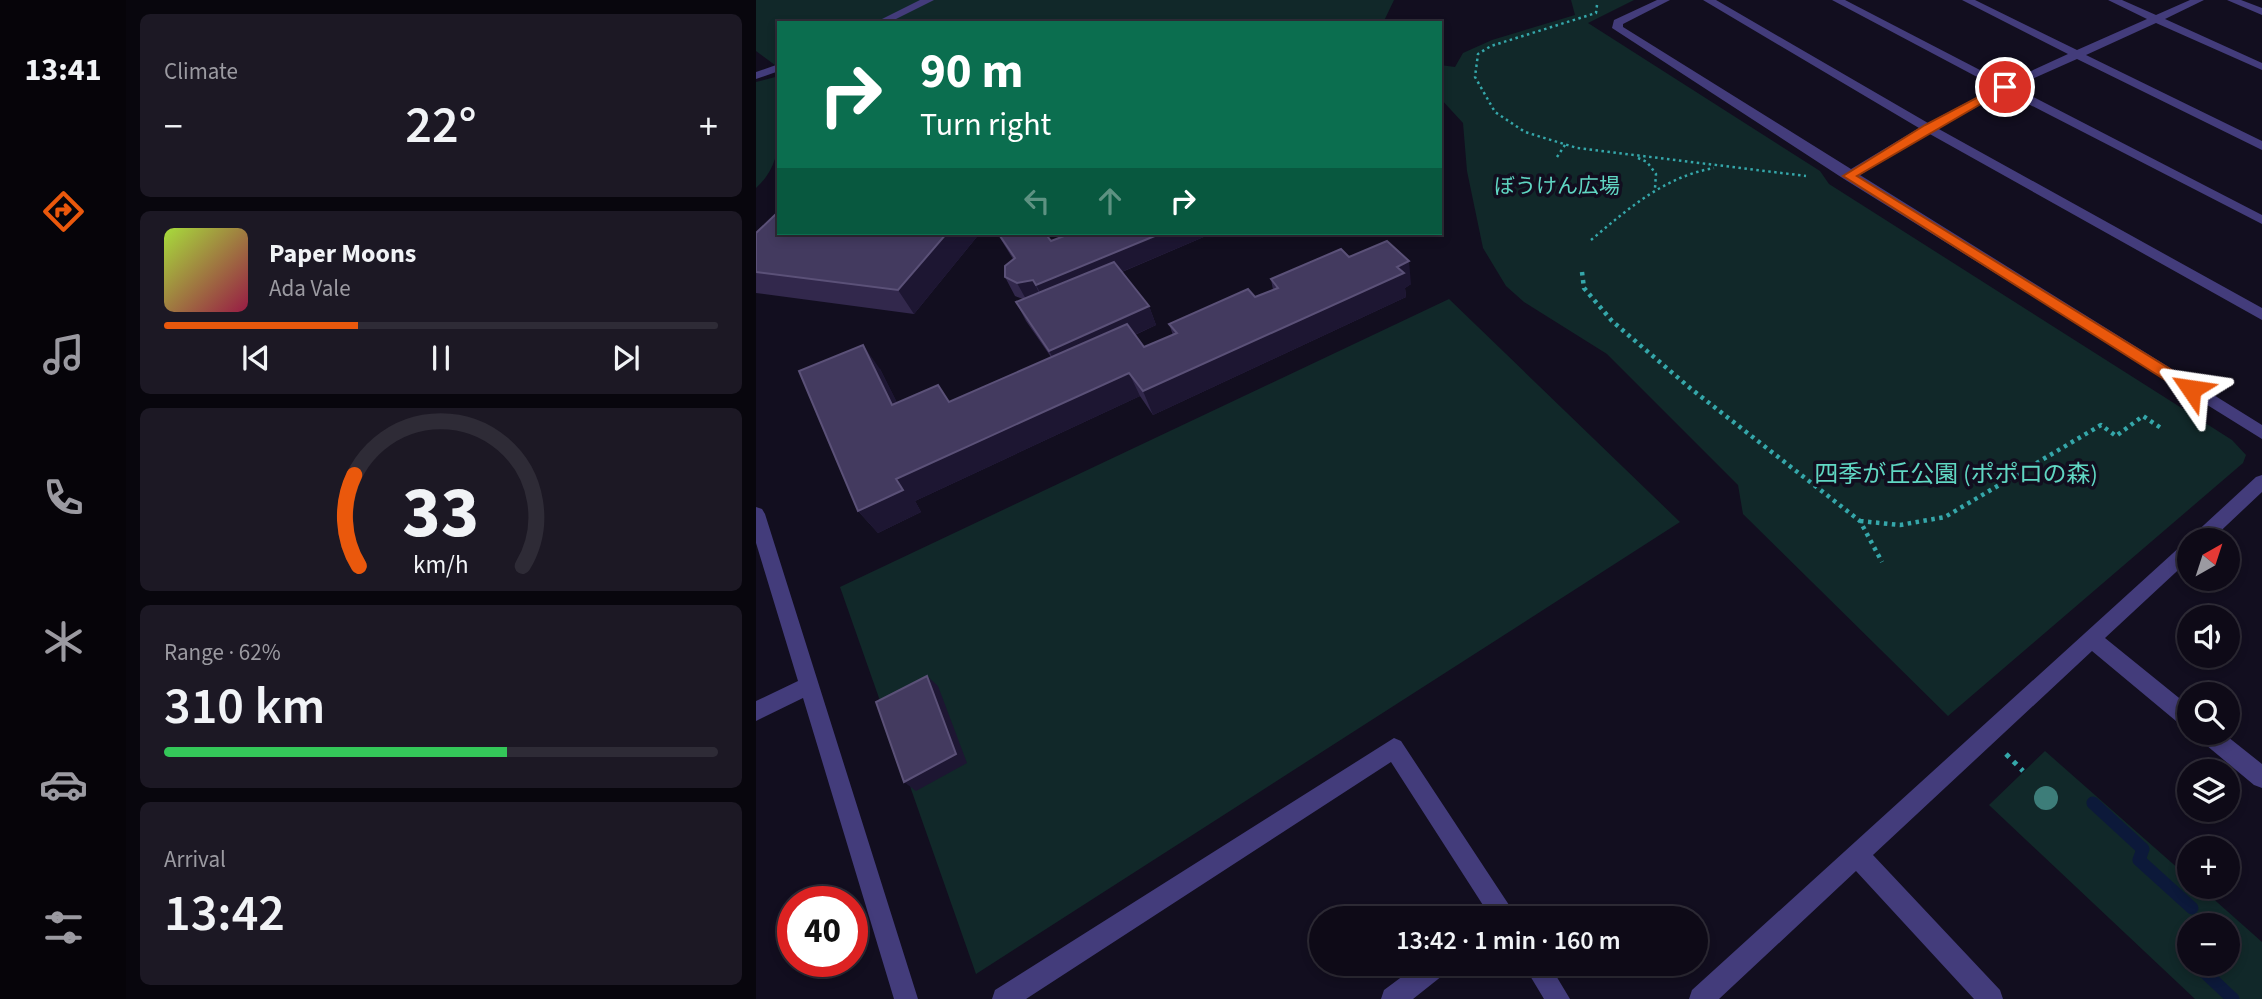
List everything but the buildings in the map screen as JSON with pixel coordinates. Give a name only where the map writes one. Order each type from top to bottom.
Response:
[{"type":"street","points":[[883,21],[929,0]]},
{"type":"street","points":[[1665,0],[1618,22],[1617,28],[2262,433]]},
{"type":"street","points":[[1708,0],[1928,128],[2262,315]]},
{"type":"street","points":[[1837,0],[2262,220]]},
{"type":"street","points":[[1967,0],[2262,146]]},
{"type":"street","points":[[2113,0],[2262,67]]},
{"type":"street","points":[[1849,176],[1928,128],[2005,87],[2199,0]]},
{"type":"street","points":[[2232,0],[2262,12]]},
{"type":"street","points":[[756,76],[777,68]]},
{"type":"street","points":[[2213,528],[2262,482]]},
{"type":"street","points":[[756,514],[906,999]]},
{"type":"street","points":[[1701,999],[2177,560]]},
{"type":"street","points":[[2092,639],[2177,709]]},
{"type":"street","points":[[756,711],[809,685]]},
{"type":"street","points":[[2222,745],[2262,778]]},
{"type":"street","points":[[1004,999],[1394,748],[1495,906]]},
{"type":"street","points":[[1857,855],[1991,999]]},
{"type":"street","points":[[1393,999],[1423,976]]},
{"type":"street","points":[[1543,976],[1558,999]]},
{"type":"path","points":[[1597,5],[1596,13],[1491,46],[1478,54],[1475,65],[1480,88],[1495,112],[1525,132],[1565,145],[1721,168]]},
{"type":"path","points":[[1557,156],[1565,145]]},
{"type":"path","points":[[1630,155],[1647,162],[1656,173],[1655,188]]},
{"type":"path","points":[[1591,240],[1655,188],[1696,170],[1739,167],[1812,177]]},
{"type":"path","points":[[1582,272],[1584,288],[1612,321],[1690,388],[1860,521],[1882,562]]},
{"type":"path","points":[[1860,521],[1900,525],[1945,517],[2101,425],[2116,436],[2143,416],[2161,428]]},
{"type":"path","points":[[2013,761],[2023,771]]},
{"type":"green space","points":[[756,0],[1394,0],[1384,21],[777,21],[777,67],[756,51]]},
{"type":"green space","name":"四季が丘公園 (ポポロの森)","points":[[1571,0],[1634,0],[1588,23],[1820,171],[1829,184],[2232,440],[2246,455],[2243,463],[1948,716],[1743,514],[1738,485],[1607,354],[1524,302],[1506,286],[1483,248],[1467,171],[1463,123],[1442,100],[1442,65],[1455,67],[1463,53],[1492,40],[1575,15]]},
{"type":"green space","points":[[777,77],[777,150],[766,177],[756,188],[756,82]]},
{"type":"green space","points":[[1449,299],[1680,522],[976,974],[840,587]]},
{"type":"green space","points":[[2045,751],[2177,867],[2177,899],[2214,899],[2229,913],[2177,913],[2177,976],[2240,976],[2240,922],[2262,942],[2262,999],[2195,999],[1989,805]]},
{"type":"waterway","points":[[2093,803],[2143,849],[2139,860],[2192,908]]},
{"type":"waterway","points":[[2209,976],[2233,999]]},
{"type":"route","points":[[2005,87],[1928,128],[1849,176],[2191,389]]},
{"type":"park label","name":"ぼうけん広場","points":[[1557,186]]}]
